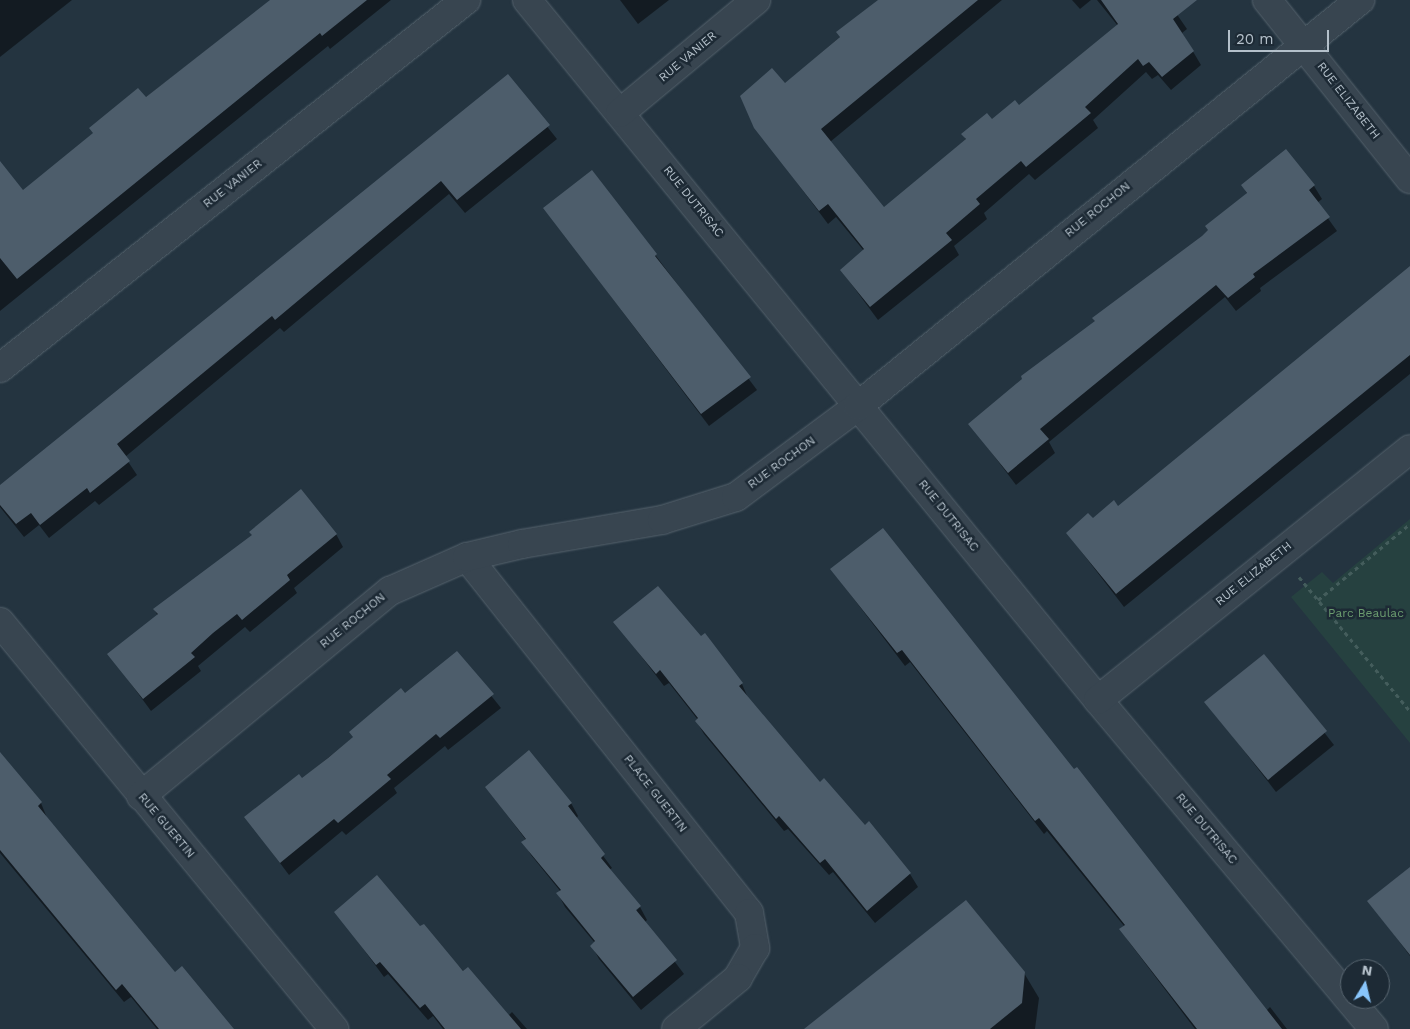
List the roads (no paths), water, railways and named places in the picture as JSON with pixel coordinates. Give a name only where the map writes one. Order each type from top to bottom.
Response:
[{"type":"street","name":"RUE VANIER","points":[[0,368],[466,0]]},
{"type":"street","name":"RUE DUTRISAC","points":[[527,0],[1098,700],[1374,1029]]},
{"type":"street","name":"RUE VANIER","points":[[620,113],[756,0]]},
{"type":"street","name":"RUE ELIZABETH","points":[[1267,0],[1410,179]]},
{"type":"street","name":"RUE ROCHON","points":[[141,796],[390,591],[468,557],[522,544],[662,520],[736,497],[858,406],[1303,43],[1360,0]]},
{"type":"street","name":"RUE ELIZABETH","points":[[1098,700],[1410,449]]},
{"type":"street","name":"PLACE GUERTIN","points":[[468,557],[749,913],[755,948],[738,978],[676,1029]]},
{"type":"street","name":"RUE GUERTIN","points":[[0,622],[334,1029]]},
{"type":"park label","name":"Parc Beaulac","points":[[1366,614]]}]
